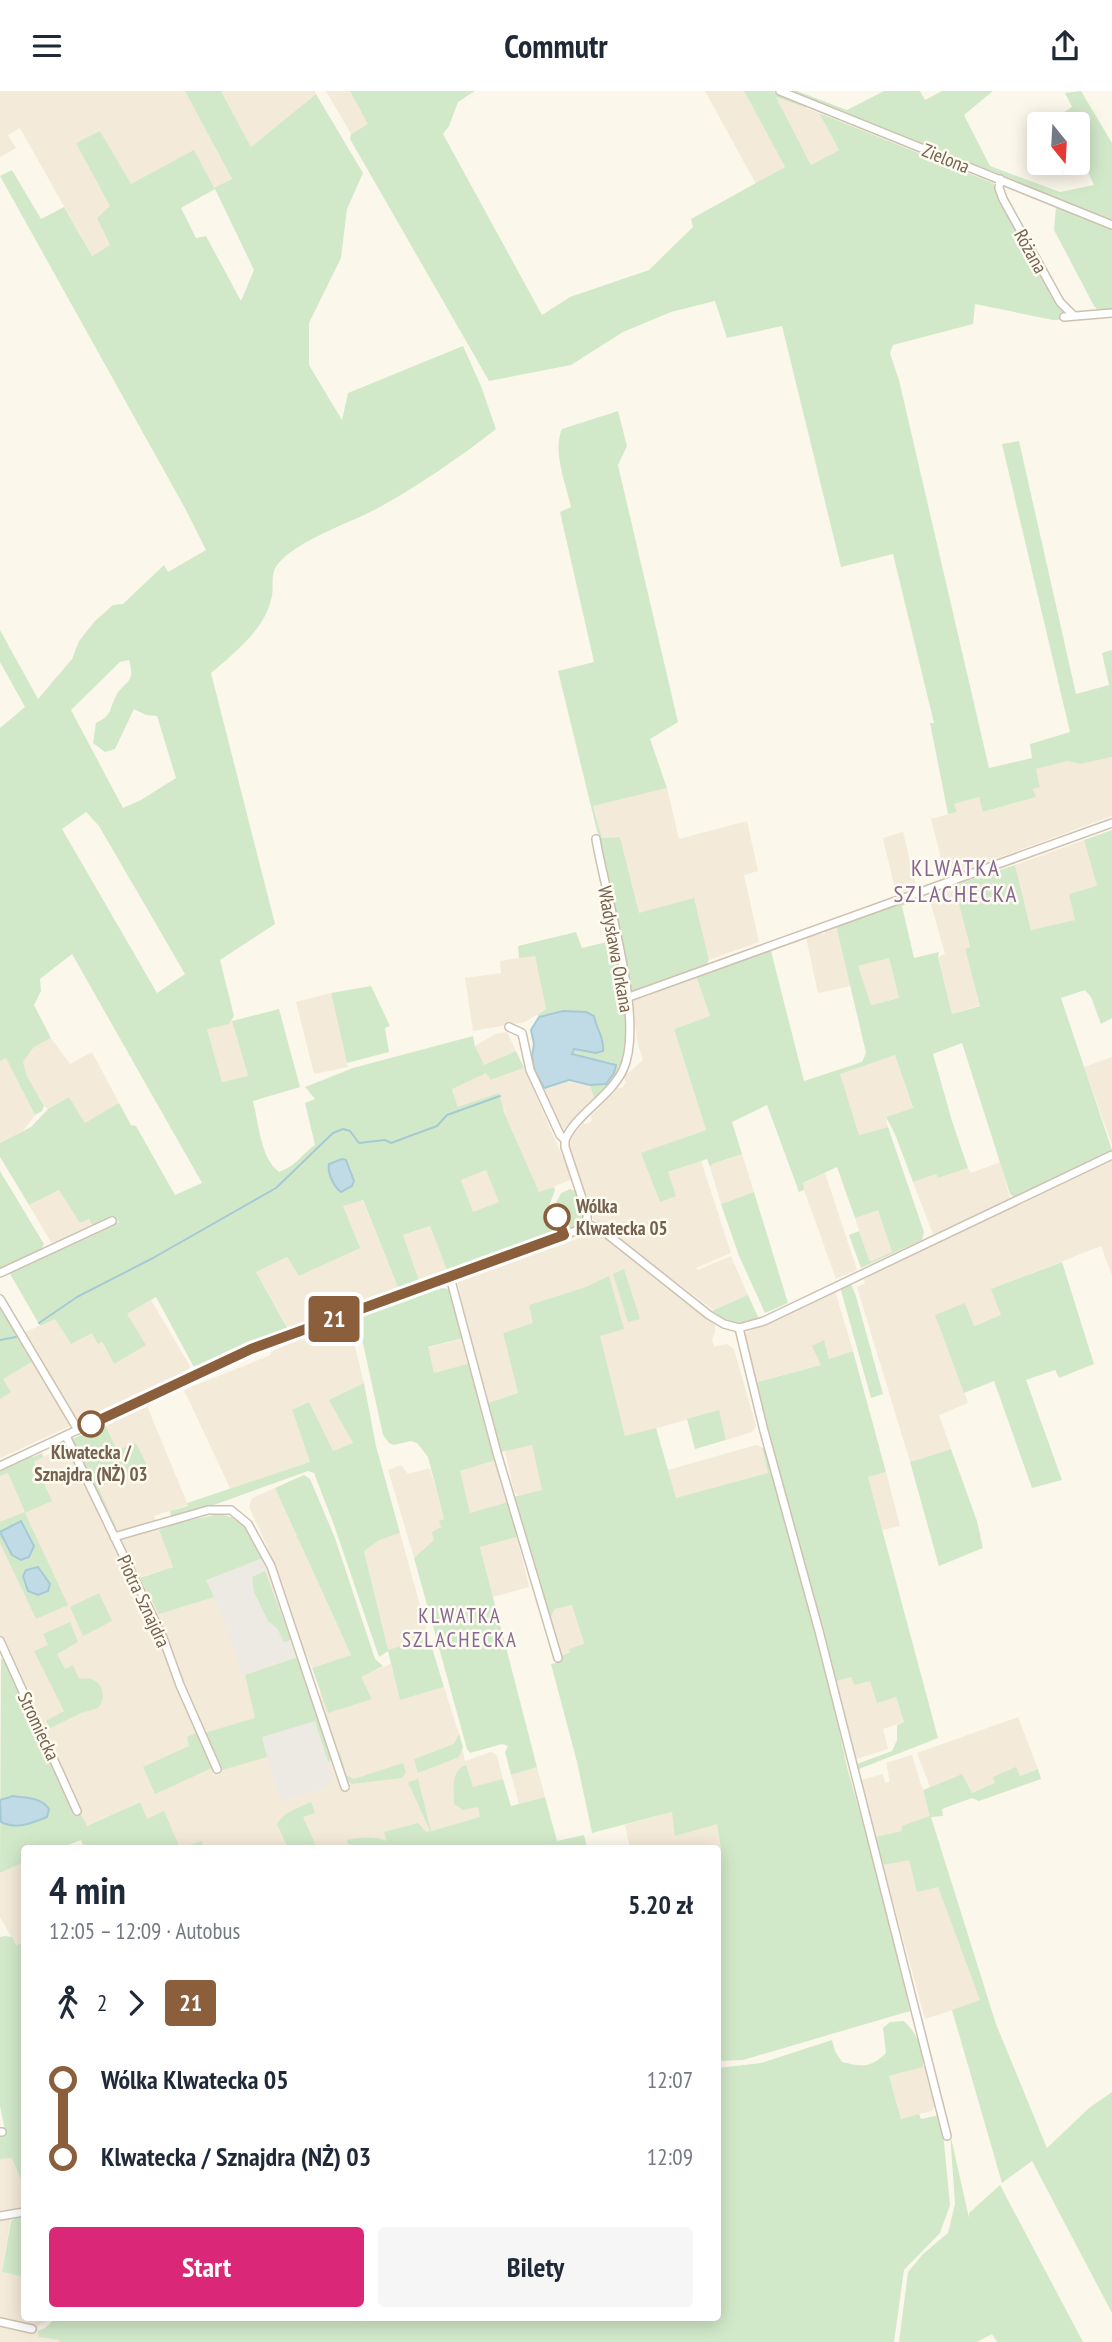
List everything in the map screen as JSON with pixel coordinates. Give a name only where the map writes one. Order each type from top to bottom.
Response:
[{"type":"street","name":"Zielona","points":[[780,91],[1112,225]]},
{"type":"street","name":"Różana","points":[[1000,179],[999,188],[1003,199],[1060,302],[1074,316]]},
{"type":"street","points":[[1064,317],[1112,313]]},
{"type":"street","points":[[629,997],[1112,823]]},
{"type":"street","name":"Władysława Orkana","points":[[565,1140],[614,1085],[625,1066],[630,1042],[629,997],[596,839]]},
{"type":"street","points":[[509,1027],[517,1029],[525,1038],[530,1070],[560,1135],[565,1140],[587,1213],[587,1224]]},
{"type":"street","points":[[587,1224],[602,1230],[709,1315],[724,1324],[739,1328],[764,1321],[1112,1155]]},
{"type":"street","points":[[0,1273],[112,1221]]},
{"type":"street","points":[[0,1466],[251,1349],[578,1230],[587,1224]]},
{"type":"street","points":[[450,1277],[508,1490],[558,1658]]},
{"type":"street","points":[[0,1299],[78,1430]]},
{"type":"street","points":[[739,1328],[947,2136]]},
{"type":"street","name":"Piotra Sznajdra","points":[[66,1436],[163,1638],[180,1685],[217,1769]]},
{"type":"street","points":[[114,1537],[208,1510],[231,1510],[248,1524],[271,1566],[345,1787]]},
{"type":"street","name":"Stromiecka","points":[[0,1641],[78,1811]]},
{"type":"street","points":[[0,2216],[21,2212]]},
{"type":"street","points":[[0,2322],[32,2329]]},
{"type":"shaded area","points":[[0,91],[185,91],[232,179],[215,189],[158,170],[131,185],[100,131],[110,206],[110,245],[92,256],[20,128],[8,135],[16,148],[0,157]]},
{"type":"shaded area","points":[[221,91],[315,91],[316,94],[251,147]]},
{"type":"shaded area","points":[[326,91],[350,91],[369,124],[351,134]]},
{"type":"shaded area","points":[[705,91],[744,91],[785,167],[756,184]]},
{"type":"shaded area","points":[[776,97],[819,113],[839,150],[811,165]]},
{"type":"shaded area","points":[[1112,757],[1112,816],[946,877],[931,819],[956,812],[954,804],[979,797],[984,812],[1036,797],[1033,789],[1040,786],[1035,769],[1067,761],[1081,764]]},
{"type":"shaded area","points":[[667,788],[679,839],[747,821],[758,871],[744,875],[759,942],[709,960],[707,950],[639,913],[620,837],[602,838],[593,805]]},
{"type":"shaded area","points":[[903,832],[916,887],[896,894],[883,838]]},
{"type":"shaded area","points":[[1084,840],[1097,886],[1076,920],[1031,930],[1015,865]]},
{"type":"shaded area","points":[[955,889],[970,947],[965,949],[980,1005],[952,1014],[938,957],[945,954],[929,897]]},
{"type":"shaded area","points":[[837,927],[851,986],[818,993],[806,938],[819,933],[825,934],[825,931]]},
{"type":"shaded area","points":[[535,955],[546,1009],[525,1022],[473,1031],[465,978],[501,973],[500,961]]},
{"type":"shaded area","points":[[889,957],[899,998],[870,1005],[858,966]]},
{"type":"shaded area","points":[[696,976],[710,1016],[674,1029],[706,1130],[641,1154],[668,1172],[701,1161],[731,1253],[696,1268],[698,1270],[731,1256],[757,1316],[727,1320],[613,1236],[606,1222],[601,1225],[593,1219],[592,1215],[596,1213],[589,1205],[569,1144],[571,1136],[583,1123],[588,1124],[592,1120],[591,1116],[626,1083],[624,1077],[643,1060],[637,1041],[633,1000]]},
{"type":"shaded area","points":[[331,993],[348,1067],[314,1074],[296,1002]]},
{"type":"shaded area","points":[[232,1021],[248,1077],[222,1082],[207,1029]]},
{"type":"shaded area","points":[[507,1032],[516,1051],[484,1066],[475,1046],[496,1034]]},
{"type":"shaded area","points":[[51,1038],[70,1064],[92,1052],[119,1103],[85,1124],[69,1097],[48,1109],[44,1106],[27,1076],[23,1062],[34,1047]]},
{"type":"shaded area","points":[[895,1055],[913,1109],[886,1117],[888,1127],[859,1135],[839,1074]]},
{"type":"shaded area","points":[[6,1057],[35,1115],[23,1131],[0,1143],[0,1061]]},
{"type":"shaded area","points":[[1112,1057],[1112,1145],[1084,1067]]},
{"type":"shaded area","points":[[524,1068],[572,1179],[539,1193],[505,1109],[458,1107],[452,1088],[487,1072],[492,1080]]},
{"type":"shaded area","points":[[567,1082],[590,1085],[594,1098],[560,1130],[542,1089]]},
{"type":"shaded area","points":[[742,1154],[754,1192],[721,1204],[710,1167]]},
{"type":"shaded area","points":[[1112,1159],[1112,1275],[1101,1246],[992,1289],[1002,1315],[973,1326],[938,1323],[968,1403],[939,1415],[951,1449],[910,1462],[857,1287],[865,1283],[863,1277],[936,1242],[913,1182],[936,1174],[938,1178],[968,1168],[971,1173],[1000,1162],[1012,1205]]},
{"type":"shaded area","points":[[486,1170],[500,1203],[473,1213],[461,1180]]},
{"type":"shaded area","points":[[825,1173],[857,1270],[836,1279],[802,1184]]},
{"type":"shaded area","points":[[60,1189],[80,1223],[89,1219],[92,1225],[52,1244],[29,1205]]},
{"type":"shaded area","points":[[362,1199],[399,1290],[288,1328],[256,1272],[287,1257],[299,1276],[359,1248],[342,1206]]},
{"type":"shaded area","points":[[878,1209],[892,1252],[870,1263],[855,1218]]},
{"type":"shaded area","points":[[430,1226],[448,1273],[420,1283],[403,1235]]},
{"type":"shaded area","points":[[593,1233],[599,1234],[715,1325],[712,1339],[714,1347],[727,1344],[734,1349],[756,1426],[752,1432],[726,1440],[718,1411],[625,1437],[586,1287],[529,1305],[534,1323],[503,1333],[518,1393],[488,1403],[477,1362],[434,1373],[427,1348],[470,1337],[457,1280],[530,1252],[531,1254],[553,1248]]},
{"type":"shaded area","points":[[835,1291],[853,1351],[829,1359],[824,1341],[821,1365],[756,1382],[743,1334]]},
{"type":"shaded area","points":[[151,1300],[190,1366],[189,1372],[0,1458],[0,1399],[10,1392],[2,1379],[32,1362],[37,1356],[23,1333],[55,1319],[92,1333],[101,1342],[114,1364],[127,1314]]},
{"type":"shaded area","points":[[349,1322],[364,1383],[330,1400],[353,1443],[333,1452],[309,1403],[292,1411],[310,1462],[231,1490],[184,1390],[271,1355],[271,1352],[326,1328],[329,1331]]},
{"type":"shaded area","points":[[147,1406],[188,1505],[154,1516],[173,1567],[141,1577],[259,1560],[271,1555],[249,1507],[252,1498],[275,1488],[351,1655],[312,1668],[307,1656],[299,1659],[314,1716],[321,1692],[391,1664],[400,1700],[444,1687],[465,1761],[491,1752],[497,1755],[503,1779],[473,1788],[481,1817],[431,1831],[433,1845],[316,1845],[302,1817],[289,1845],[159,1845],[139,1802],[87,1826],[74,1814],[0,1646],[0,1476],[60,1449],[70,1440]]},
{"type":"shaded area","points":[[532,1444],[543,1490],[519,1496],[514,1492],[505,1451]]},
{"type":"shaded area","points":[[756,1445],[762,1448],[768,1473],[676,1499],[668,1470]]},
{"type":"shaded area","points":[[496,1460],[508,1502],[470,1514],[459,1471]]},
{"type":"shaded area","points":[[401,1465],[408,1474],[430,1468],[444,1519],[435,1540],[414,1558],[388,1470]]},
{"type":"shaded area","points":[[886,1472],[900,1526],[882,1530],[868,1477]]},
{"type":"shaded area","points":[[400,1533],[429,1638],[388,1651],[364,1551],[380,1540]]},
{"type":"shaded area","points":[[517,1537],[529,1587],[493,1597],[480,1547]]},
{"type":"shaded area","points":[[263,1558],[265,1571],[256,1574],[268,1621],[277,1628],[283,1641],[291,1640],[295,1658],[242,1675],[221,1613],[206,1580]]},
{"type":"shaded area","points":[[572,1605],[584,1645],[560,1655],[550,1616],[555,1609]]},
{"type":"shaded area","points":[[851,1677],[854,1685],[870,1680],[896,1697],[904,1722],[883,1729],[888,1749],[856,1759],[834,1682]]},
{"type":"shaded area","points":[[1018,1717],[1038,1769],[1019,1776],[1016,1768],[996,1783],[972,1793],[962,1774],[930,1787],[917,1753]]},
{"type":"shaded area","points":[[315,1721],[333,1778],[328,1787],[281,1801],[261,1737]]},
{"type":"shaded area","points":[[912,1755],[931,1816],[903,1831],[875,1837],[861,1780],[883,1774],[885,1783],[890,1782],[886,1763]]},
{"type":"shaded area","points":[[537,1767],[545,1797],[519,1804],[511,1775]]},
{"type":"shaded area","points":[[672,1812],[717,1824],[720,1845],[629,1845],[625,1825]]},
{"type":"shaded area","points":[[909,1859],[938,1886],[981,2001],[925,2019],[883,1865]]},
{"type":"shaded area","points":[[21,1863],[21,1943],[16,1945],[0,1917],[0,1873]]},
{"type":"shaded area","points":[[926,2066],[936,2104],[932,2111],[901,2119],[889,2076]]},
{"type":"shaded area","points":[[12,2157],[21,2180],[21,2209],[12,2210],[2,2272],[21,2276],[21,2321],[46,2321],[38,2326],[39,2337],[59,2342],[0,2342],[0,2159]]},
{"type":"green space","points":[[185,91],[221,91],[251,147],[316,94],[363,173],[347,209],[341,258],[309,323],[309,365],[342,420],[348,393],[463,346],[496,429],[440,470],[395,498],[312,539],[287,555],[275,568],[271,600],[262,621],[247,641],[211,673],[275,924],[220,960],[234,1016],[229,1024],[207,1029],[222,1082],[248,1076],[232,1021],[279,1009],[300,1087],[253,1101],[264,1149],[279,1172],[291,1166],[315,1145],[305,1103],[315,1099],[305,1087],[353,1068],[473,1036],[484,1065],[516,1051],[524,1068],[491,1080],[486,1073],[452,1089],[458,1107],[499,1093],[504,1112],[539,1192],[554,1187],[548,1209],[558,1231],[552,1238],[448,1273],[430,1226],[403,1235],[420,1283],[399,1290],[363,1200],[343,1206],[360,1248],[299,1276],[287,1257],[256,1272],[289,1331],[196,1371],[156,1297],[127,1314],[146,1345],[114,1364],[102,1342],[98,1344],[92,1333],[71,1344],[55,1319],[40,1326],[9,1272],[120,1221],[92,1225],[89,1219],[80,1223],[59,1190],[29,1205],[0,1157],[0,1143],[31,1127],[48,1109],[69,1097],[85,1123],[119,1103],[131,1125],[136,1126],[175,1195],[202,1183],[72,954],[40,979],[41,991],[34,1005],[51,1038],[34,1047],[23,1062],[27,1076],[44,1106],[42,1111],[35,1115],[6,1058],[0,1061],[0,728],[25,707],[0,662],[0,630],[38,699],[72,659],[79,641],[95,621],[113,605],[123,604],[164,565],[168,572],[206,550],[0,176],[12,170],[41,219],[64,207],[92,256],[110,245],[97,218],[110,206],[76,143],[100,131],[131,184],[194,150],[214,188],[232,179]],"holes":[[[215,189],[254,270],[241,301],[206,236],[196,238],[181,208]],[[129,660],[130,678],[119,691],[108,714],[96,723],[93,743],[105,752],[115,749],[134,709],[146,715],[157,716],[176,778],[123,808],[71,710],[120,662]],[[86,812],[99,826],[185,974],[157,993],[62,829]],[[486,1170],[499,1202],[473,1212],[461,1180]]]},
{"type":"green space","points":[[350,91],[475,91],[458,102],[443,134],[542,315],[570,297],[649,270],[693,227],[691,219],[785,167],[744,91],[772,91],[807,105],[806,108],[776,97],[811,165],[839,150],[819,113],[993,183],[1054,301],[1064,312],[1077,319],[1053,320],[975,304],[973,324],[893,345],[890,353],[899,380],[989,768],[1032,758],[1030,744],[1070,732],[1002,444],[1019,441],[1076,694],[1109,685],[1102,653],[1112,650],[1112,757],[1081,764],[1067,761],[1036,769],[1040,787],[1033,789],[1036,797],[983,812],[979,797],[954,804],[957,812],[948,814],[930,723],[934,723],[893,554],[841,567],[782,326],[727,338],[715,301],[671,312],[623,332],[571,365],[489,381],[350,139],[351,134],[368,124]]},
{"type":"green space","points":[[788,91],[797,91],[847,110],[884,91],[920,91],[925,100],[942,91],[993,91],[964,115],[990,166],[1060,192],[1094,185],[1089,175],[1090,112],[1064,112],[1072,107],[1065,93],[1081,91],[1112,143],[1112,220]]},
{"type":"green space","points":[[1056,207],[1112,230],[1112,310],[1098,311],[1093,304],[1054,230]]},
{"type":"green space","points":[[618,411],[627,446],[618,465],[678,722],[650,739],[667,788],[593,806],[602,838],[620,837],[639,913],[694,898],[709,960],[707,964],[630,992],[599,839],[558,671],[594,662],[560,512],[571,507],[561,468],[559,438],[562,429]]},
{"type":"green space","points":[[1112,830],[1112,1018],[1101,1024],[1091,997],[1085,990],[1061,998],[1112,1150],[1014,1197],[1010,1194],[962,1043],[933,1054],[968,1168],[938,1178],[936,1174],[913,1182],[886,1117],[913,1108],[895,1055],[840,1074],[859,1135],[888,1127],[924,1232],[922,1240],[861,1268],[849,1235],[859,1231],[870,1262],[892,1252],[878,1210],[855,1218],[837,1167],[803,1183],[804,1190],[799,1192],[767,1105],[732,1122],[742,1154],[710,1167],[707,1159],[668,1172],[676,1196],[660,1202],[641,1153],[706,1130],[674,1029],[710,1016],[696,976],[771,951],[804,1081],[862,1062],[866,1053],[836,925],[924,894],[924,897],[902,906],[914,958],[939,952],[952,1014],[980,1006],[965,949],[970,947],[954,885],[1015,865],[1031,930],[1075,920],[1069,894],[1097,886],[1084,840]],"holes":[[[889,958],[899,998],[871,1005],[858,966]]]},
{"type":"green space","points":[[576,932],[582,948],[615,940],[624,1003],[625,1038],[621,1065],[610,1083],[594,1098],[590,1085],[606,1083],[613,1063],[572,1054],[574,1049],[596,1053],[600,1034],[594,1020],[563,1011],[541,1018],[537,1015],[546,1009],[535,956],[519,958],[518,946]]},
{"type":"green space","points":[[371,986],[390,1026],[385,1028],[389,1052],[347,1063],[331,993]]},
{"type":"green space","points":[[0,1171],[44,1244],[41,1250],[0,1269]]},
{"type":"green space","points":[[570,1189],[577,1192],[583,1214],[580,1226],[567,1231],[556,1203],[561,1193]]},
{"type":"green space","points":[[754,1192],[788,1303],[765,1313],[739,1256],[721,1204]]},
{"type":"green space","points":[[1062,1262],[1094,1364],[1059,1378],[1055,1370],[1026,1380],[1062,1480],[1032,1488],[994,1381],[964,1393],[935,1315],[965,1303],[974,1326],[1001,1315],[991,1289]]},
{"type":"green space","points":[[624,1269],[640,1319],[628,1322],[613,1274]]},
{"type":"green space","points":[[609,1276],[624,1329],[600,1336],[625,1436],[656,1428],[676,1498],[768,1473],[762,1448],[756,1445],[766,1449],[821,1647],[847,1767],[880,1884],[910,2011],[743,2060],[721,2061],[721,1845],[717,1824],[675,1836],[672,1812],[592,1833],[577,1762],[551,1664],[561,1662],[560,1656],[570,1652],[569,1649],[584,1644],[572,1605],[555,1609],[550,1617],[546,1612],[513,1497],[542,1490],[532,1445],[501,1452],[488,1403],[518,1393],[503,1333],[533,1323],[529,1305],[586,1287]]},
{"type":"green space","points":[[847,1282],[851,1284],[856,1296],[883,1394],[871,1398],[840,1287]]},
{"type":"green space","points":[[441,1288],[452,1292],[464,1338],[428,1347],[434,1373],[471,1363],[496,1460],[460,1471],[470,1513],[508,1502],[517,1537],[480,1547],[537,1767],[511,1775],[505,1752],[508,1746],[502,1744],[470,1753],[467,1749],[414,1558],[434,1540],[432,1532],[441,1527],[439,1521],[444,1519],[428,1457],[417,1443],[411,1441],[394,1445],[383,1435],[357,1316]]},
{"type":"green space","points":[[748,1295],[759,1319],[734,1323],[712,1311]]},
{"type":"green space","points":[[0,1306],[32,1362],[3,1379],[11,1392],[0,1399]]},
{"type":"green space","points":[[824,1340],[829,1359],[853,1351],[886,1472],[868,1477],[938,1738],[859,1769],[857,1764],[892,1751],[897,1740],[897,1725],[904,1722],[896,1697],[877,1703],[870,1681],[854,1685],[851,1677],[834,1682],[749,1355],[757,1382],[821,1365],[812,1346]]},
{"type":"green space","points":[[364,1383],[376,1446],[400,1533],[380,1540],[364,1551],[388,1650],[429,1638],[444,1687],[400,1700],[388,1651],[379,1657],[314,1473],[308,1471],[203,1509],[171,1516],[170,1511],[310,1462],[292,1410],[309,1402],[333,1451],[353,1443],[329,1400]]},
{"type":"green space","points":[[719,1410],[726,1440],[695,1449],[687,1419]]},
{"type":"green space","points":[[105,1425],[117,1450],[136,1443],[149,1469],[98,1487],[116,1527],[113,1530],[70,1440]]},
{"type":"green space","points":[[951,1449],[977,1521],[983,1548],[939,1566],[910,1462]]},
{"type":"green space","points":[[42,1453],[43,1457],[34,1462],[52,1501],[25,1513],[68,1605],[36,1619],[0,1543],[0,1522],[25,1512],[8,1473],[0,1476],[0,1470],[31,1455],[33,1457]]},
{"type":"green space","points":[[304,1475],[310,1479],[335,1538],[375,1659],[383,1666],[361,1677],[372,1699],[328,1713],[312,1668],[351,1655],[275,1488]]},
{"type":"green space","points":[[219,1514],[237,1519],[248,1529],[263,1558],[206,1580],[214,1597],[159,1614],[140,1578],[173,1567],[159,1530],[172,1524]]},
{"type":"green space","points":[[265,1571],[291,1640],[284,1642],[277,1628],[268,1621],[254,1592],[252,1577]]},
{"type":"green space","points":[[99,1593],[112,1621],[83,1636],[70,1607]]},
{"type":"green space","points":[[70,1622],[78,1642],[57,1654],[65,1669],[73,1665],[79,1679],[92,1679],[97,1682],[103,1697],[98,1708],[50,1728],[46,1721],[64,1711],[34,1651],[48,1645],[43,1634]]},
{"type":"green space","points":[[1,1658],[7,1662],[74,1814],[80,1813],[87,1826],[140,1802],[147,1819],[164,1811],[179,1845],[83,1845],[81,1840],[68,1845],[21,1845],[21,1863],[0,1873]]},
{"type":"green space","points":[[299,1659],[332,1760],[328,1762],[315,1721],[262,1737],[267,1757],[222,1770],[204,1733],[255,1718],[245,1675]]},
{"type":"green space","points":[[196,1733],[212,1768],[155,1794],[143,1767],[189,1746],[187,1737]]},
{"type":"green space","points":[[459,1734],[463,1747],[459,1757],[418,1773],[414,1759],[454,1744]]},
{"type":"green space","points":[[340,1753],[347,1776],[354,1779],[403,1763],[406,1772],[402,1778],[352,1784],[345,1778],[337,1754]]},
{"type":"green space","points":[[466,1765],[473,1787],[503,1779],[511,1806],[545,1797],[557,1841],[584,1835],[586,1845],[348,1844],[347,1840],[362,1838],[387,1841],[384,1832],[418,1823],[426,1832],[430,1831],[408,1782],[418,1779],[431,1831],[480,1817],[478,1807],[463,1810],[454,1804],[455,1776]]},
{"type":"green space","points":[[1016,1767],[1020,1776],[1038,1769],[1041,1779],[979,1801],[972,1798],[942,1809],[943,1816],[931,1817],[996,2024],[1047,2148],[1089,2108],[1112,2092],[1112,2313],[1032,2161],[1002,2183],[952,2010],[980,2000],[938,1887],[917,1892],[909,1860],[883,1865],[875,1837],[902,1831],[902,1826],[930,1816],[923,1790],[962,1774],[972,1793],[995,1783],[993,1777]]},
{"type":"green space","points":[[311,1802],[315,1813],[303,1817],[316,1845],[287,1845],[277,1824],[297,1808]]},
{"type":"green space","points":[[0,1937],[12,1937],[16,1945],[21,1943],[21,2180],[12,2158],[0,2159],[0,2136],[6,2135],[0,2106]]},
{"type":"green space","points":[[904,2021],[919,2042],[923,2067],[889,2076],[901,2119],[919,2114],[921,2119],[939,2115],[950,2205],[940,2233],[904,2270],[894,2342],[59,2342],[39,2337],[38,2331],[53,2321],[721,2321],[721,2068],[761,2063],[832,2040],[842,2062],[866,2065],[886,2053],[883,2028],[890,2022]]},
{"type":"green space","points":[[950,2133],[969,2218],[969,2213],[1000,2185],[1083,2342],[997,2342],[992,2334],[977,2342],[899,2342],[908,2272],[923,2254],[948,2233],[955,2204]]},
{"type":"green space","points":[[21,2209],[21,2276],[2,2272],[11,2221]]},
{"type":"water","points":[[563,1011],[586,1012],[594,1016],[603,1042],[603,1051],[596,1053],[574,1049],[572,1054],[616,1065],[606,1084],[590,1085],[569,1080],[544,1088],[534,1069],[531,1030],[539,1017]]},
{"type":"water","points":[[346,1160],[354,1181],[352,1186],[341,1192],[332,1179],[329,1164]]},
{"type":"water","points":[[21,1521],[34,1546],[29,1557],[21,1560],[12,1555],[0,1532]]},
{"type":"water","points":[[38,1567],[50,1584],[48,1591],[38,1595],[28,1591],[23,1576],[26,1570]]},
{"type":"water","points":[[13,1796],[42,1802],[49,1809],[47,1817],[18,1826],[1,1822],[0,1800]]},
{"type":"waterway","points":[[39,1323],[77,1297],[153,1258],[276,1188],[333,1133],[343,1129],[350,1131],[359,1143],[385,1140],[391,1143],[437,1126],[447,1115],[500,1096]]},
{"type":"waterway","points":[[0,1340],[16,1337]]},
{"type":"bus line","name":"21","points":[[91,1424],[251,1349],[564,1235],[557,1217]]},
{"type":"place","name":"Wólka Klwatecka 05","points":[[557,1217]]},
{"type":"place","name":"Klwatecka / Sznajdra (NŻ) 03","points":[[91,1424]]},
{"type":"district","name":"KLWATKA SZLACHECKA","points":[[956,881]]},
{"type":"district","name":"KLWATKA SZLACHECKA","points":[[460,1628]]}]
